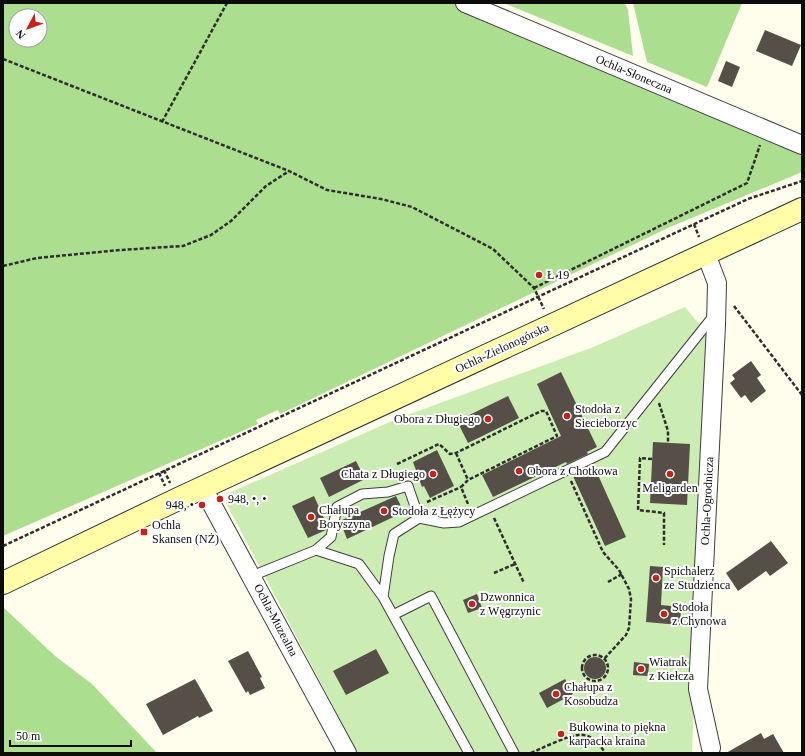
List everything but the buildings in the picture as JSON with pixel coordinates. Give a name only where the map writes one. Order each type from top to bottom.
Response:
[{"type":"street","name":"Ochla-Słoneczna","points":[[465,3],[802,145]]},
{"type":"street","name":"Ochla-Zielonogórska","points":[[3,583],[203,488],[802,209]]},
{"type":"street","name":"Ochla-Ogrodnicza","points":[[706,254],[717,283],[698,689],[711,748]]},
{"type":"street","name":"Ochla-Muzealna","points":[[203,488],[347,753]]},
{"type":"lane","points":[[383,597],[388,556],[394,534],[420,518],[459,522],[605,452],[716,312]]},
{"type":"lane","points":[[252,576],[316,550],[331,537],[337,507],[362,494],[388,492],[408,486],[420,518]]},
{"type":"lane","points":[[316,550],[359,564],[383,597],[393,614],[469,753]]},
{"type":"lane","points":[[393,614],[431,596],[514,753]]},
{"type":"path","points":[[162,122],[227,3]]},
{"type":"path","points":[[3,59],[289,171],[327,190],[381,199],[412,208],[493,248],[534,288],[538,296]]},
{"type":"path","points":[[534,288],[747,183],[765,130]]},
{"type":"path","points":[[3,266],[37,258],[183,246],[211,235],[231,221],[266,186],[289,171]]},
{"type":"path","points":[[3,546],[748,199],[802,181]]},
{"type":"path","points":[[717,283],[802,395]]},
{"type":"path","points":[[654,390],[668,431],[668,443]]},
{"type":"path","points":[[397,464],[439,444],[450,454],[456,453],[541,411],[546,411],[557,436],[468,480],[461,487],[416,507]]},
{"type":"path","points":[[456,453],[468,480]]},
{"type":"path","points":[[652,459],[640,458],[638,510],[664,513],[664,545]]},
{"type":"path","points":[[566,470],[603,552],[622,574],[629,588],[631,599],[630,628],[626,635],[604,659]]},
{"type":"path","points":[[461,487],[473,515]]},
{"type":"path","points":[[489,507],[524,583]]},
{"type":"path","points":[[494,573],[515,564]]},
{"type":"path","points":[[608,582],[622,574]]},
{"type":"path","points":[[592,656],[598,656],[604,659],[608,669],[606,675],[597,680],[588,678],[583,671],[584,662],[592,656]]},
{"type":"path","points":[[532,753],[578,734],[590,737],[600,744],[605,753]]},
{"type":"green space","points":[[3,3],[452,3],[802,150],[802,172],[670,227],[280,414],[278,410],[256,420],[258,424],[3,536]]},
{"type":"green space","points":[[625,3],[628,10],[633,56],[506,4]]},
{"type":"green space","points":[[633,3],[742,3],[707,87],[647,62]]},
{"type":"green space","points":[[685,307],[707,334],[692,753],[358,753],[226,503],[229,493],[399,418],[591,348]]},
{"type":"green space","points":[[3,607],[55,656],[92,684],[157,753],[3,753]]},
{"type":"place","name":"Ł 19","points":[[539,275]]},
{"type":"place","name":"Stodoła z Siecieborzyc","points":[[567,416]]},
{"type":"place","name":"Obora z Długiego","points":[[488,419]]},
{"type":"place","name":"Obora z Chotkowa","points":[[519,471]]},
{"type":"place","name":"Chata z Długiego","points":[[433,474]]},
{"type":"place","name":"Meligarden","points":[[670,474]]},
{"type":"place","name":"948, •, •","points":[[220,499]]},
{"type":"place","name":"948, •","points":[[202,505]]},
{"type":"place","name":"Stodoła z Łężycy","points":[[384,511]]},
{"type":"place","name":"Chałupa Boryszyna","points":[[311,517]]},
{"type":"place","name":"Ochla Skansen (NŻ)","points":[[144,532]]},
{"type":"place","name":"Spichalerz ze Studzienca","points":[[656,578]]},
{"type":"place","name":"Dzwonnica z Węgrzynic","points":[[472,604]]},
{"type":"place","name":"Stodoła z Chynowa","points":[[664,614]]},
{"type":"place","name":"Wiatrak z Kiełcza","points":[[641,669]]},
{"type":"place","name":"Chałupa z Kosobudza","points":[[556,694]]},
{"type":"place","name":"Bukowina to piękna karpacka kraina","points":[[561,734]]}]
